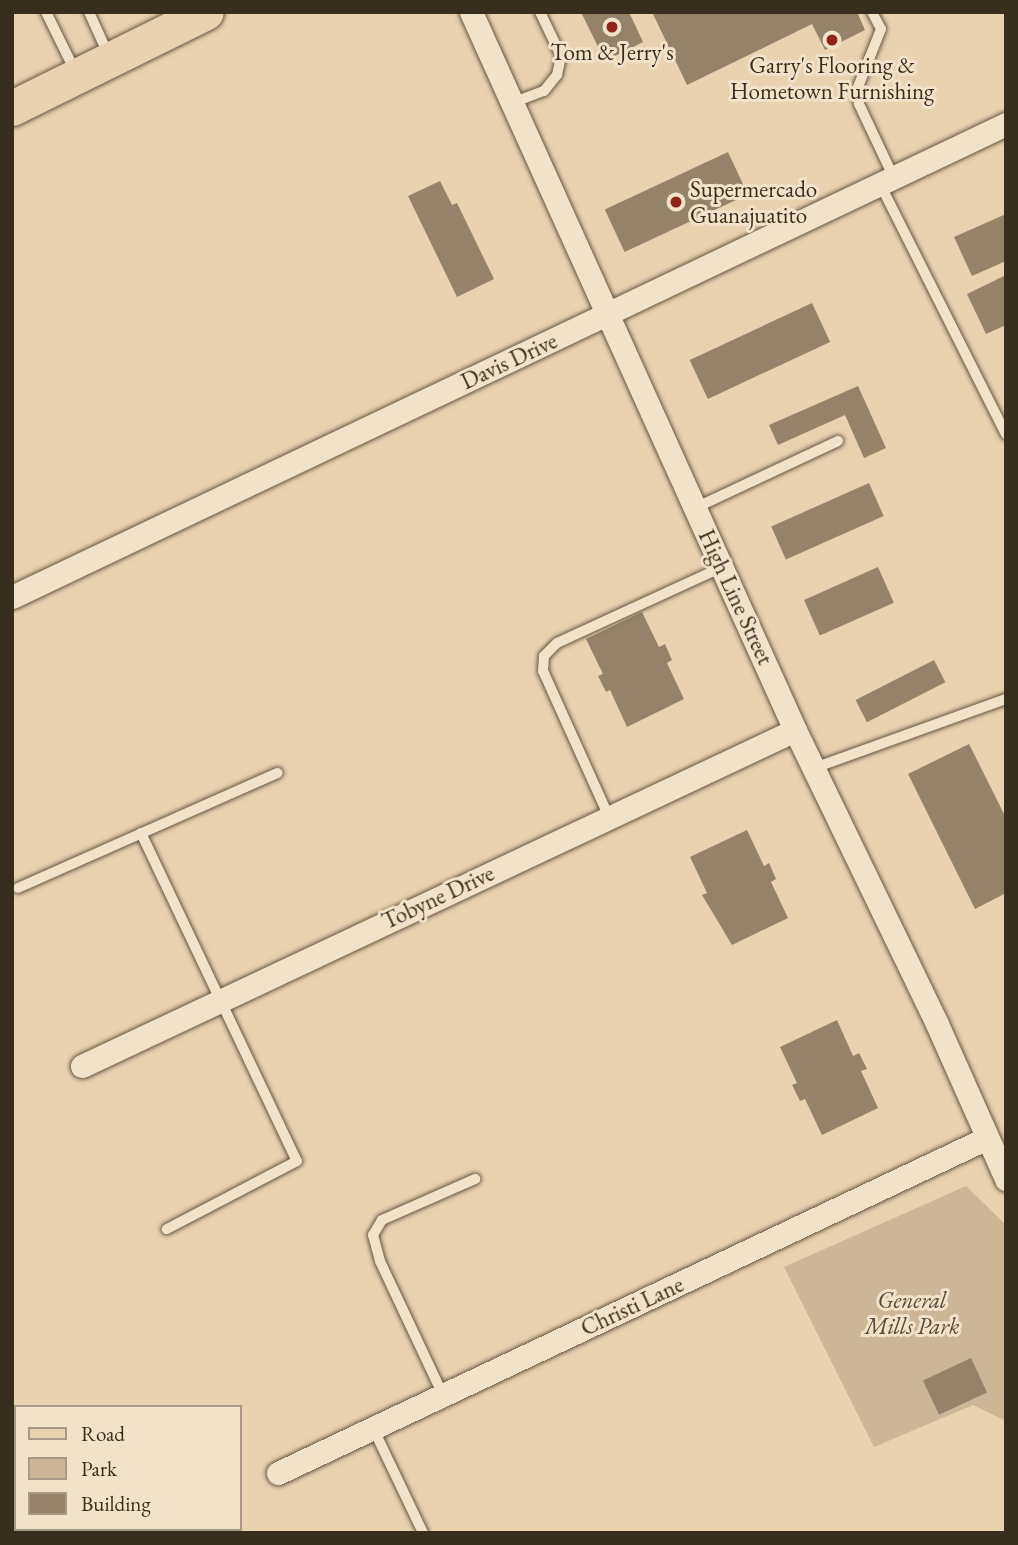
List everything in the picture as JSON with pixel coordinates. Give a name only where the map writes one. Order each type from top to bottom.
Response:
[{"type":"main road","points":[[12,108],[206,12]]},
{"type":"street","name":"High Line Street","points":[[471,12],[795,730],[1006,1179]]},
{"type":"street","name":"Davis Drive","points":[[12,597],[1006,124]]},
{"type":"street","name":"Tobyne Drive","points":[[82,1066],[219,999],[795,730]]},
{"type":"street","name":"Christi Lane","points":[[278,1473],[987,1138]]},
{"type":"lane","points":[[46,12],[78,76]]},
{"type":"lane","points":[[89,12],[111,60]]},
{"type":"lane","points":[[512,103],[544,91],[557,75],[562,56],[540,12]]},
{"type":"lane","points":[[872,12],[881,29],[858,87],[859,104],[887,181],[1006,434]]},
{"type":"lane","points":[[695,508],[838,441]]},
{"type":"lane","points":[[609,817],[543,671],[544,656],[558,642],[722,567]]},
{"type":"lane","points":[[814,768],[1006,699]]},
{"type":"lane","points":[[18,888],[278,773]]},
{"type":"lane","points":[[142,833],[297,1161],[167,1229]]},
{"type":"lane","points":[[443,1395],[380,1261],[373,1235],[382,1220],[475,1179]]},
{"type":"lane","points":[[373,1428],[423,1533]]},
{"type":"green space","name":"General Mills Park","points":[[966,1186],[1006,1225],[1006,1421],[973,1405],[874,1447],[784,1267]]},
{"type":"building","name":"Tom & Jerry's","points":[[581,12],[629,12],[643,42],[605,61]]},
{"type":"building","points":[[652,12],[857,12],[865,30],[825,50],[812,24],[687,85]]},
{"type":"building","name":"Supermercado Guanajuatito","points":[[728,152],[748,195],[625,252],[605,209]]},
{"type":"building","points":[[440,181],[452,205],[457,203],[494,279],[457,297],[408,196]]},
{"type":"building","points":[[1006,214],[1006,261],[972,276],[954,237]]},
{"type":"building","points":[[1006,275],[1006,325],[986,334],[967,294]]},
{"type":"building","points":[[812,303],[830,342],[708,399],[690,360]]},
{"type":"building","points":[[858,386],[886,448],[864,458],[845,415],[778,445],[769,425]]},
{"type":"building","points":[[869,483],[884,516],[786,559],[771,527]]},
{"type":"building","points":[[878,567],[894,603],[820,636],[804,600]]},
{"type":"building","points":[[642,612],[659,647],[665,644],[672,660],[667,663],[684,699],[627,727],[610,690],[606,692],[598,676],[603,674],[586,639]]},
{"type":"building","points":[[934,660],[945,682],[867,722],[856,700]]},
{"type":"building","points":[[969,744],[1006,818],[1006,893],[975,909],[908,774]]},
{"type":"building","points":[[747,830],[764,866],[769,863],[776,879],[771,882],[788,918],[732,945],[702,895],[707,893],[690,857]]},
{"type":"building","points":[[837,1020],[853,1056],[859,1053],[867,1069],[861,1071],[878,1108],[822,1135],[805,1099],[800,1101],[792,1085],[797,1083],[780,1047]]},
{"type":"building","points":[[971,1358],[987,1392],[939,1415],[923,1380]]},
{"type":"place","name":"Tom & Jerry's","points":[[612,27]]},
{"type":"place","name":"Garry's Flooring & Hometown Furnishing","points":[[832,40]]},
{"type":"place","name":"Supermercado Guanajuatito","points":[[676,202]]}]
